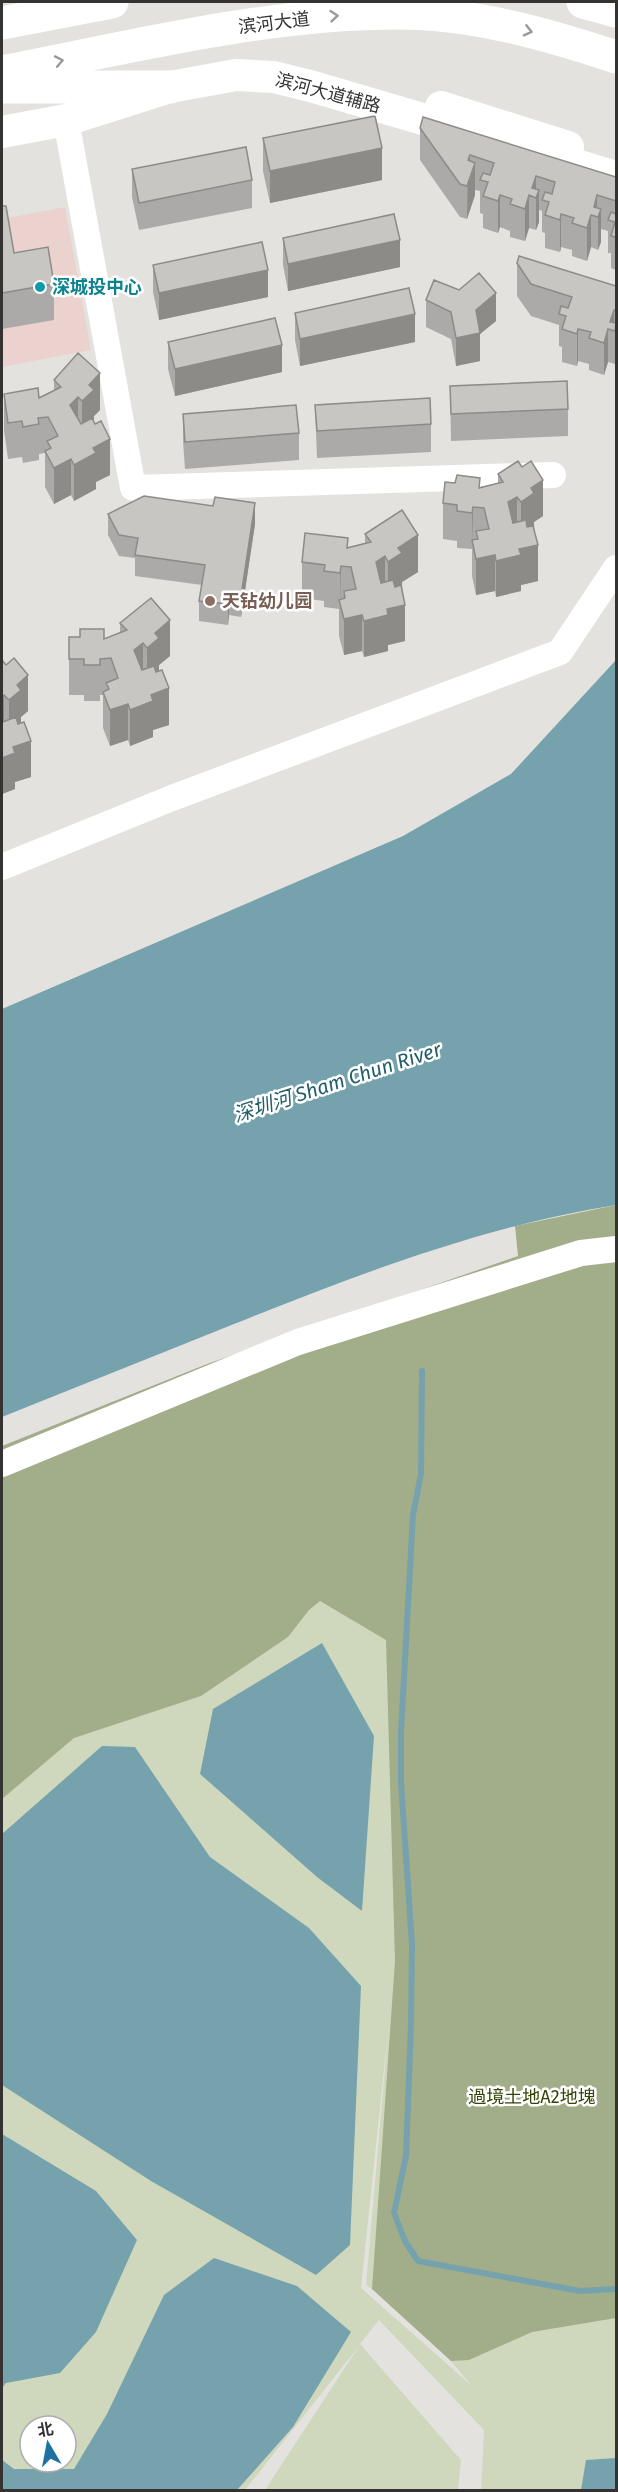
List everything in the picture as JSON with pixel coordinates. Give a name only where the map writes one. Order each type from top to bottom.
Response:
[{"type":"highway","points":[[2,22],[112,2]]},
{"type":"highway","points":[[584,2],[616,11]]},
{"type":"highway","name":"滨河大道","points":[[2,72],[231,29],[299,19],[400,13],[449,16],[505,25],[616,57]]},
{"type":"highway","points":[[2,87],[170,87]]},
{"type":"main road","points":[[236,75],[276,70],[315,72],[362,82],[616,161]]},
{"type":"main road","name":"滨河大道辅路","points":[[2,132],[66,120],[170,87],[236,75],[274,77],[616,177]]},
{"type":"street","points":[[66,120],[133,488],[553,475]]},
{"type":"street","points":[[2,867],[183,794],[560,652],[616,568]]},
{"type":"street","points":[[2,1464],[298,1342],[581,1252],[616,1249]]},
{"type":"shaded area","name":"深城投中心","points":[[65,207],[91,350],[2,367],[2,219]]},
{"type":"green space","name":"過境土地A2地塊","points":[[616,1205],[616,2318],[532,2332],[469,2360],[451,2361],[372,2289],[395,1961],[386,1640],[320,1601],[309,1610],[288,1637],[201,1696],[74,1738],[2,1799],[2,1446],[207,1364],[518,1256],[515,1226]]},
{"type":"green space","name":"過境土地A2地塊","points":[[616,1287],[616,2490],[481,2490],[484,2430],[379,2320],[360,2344],[461,2460],[458,2490],[265,2490],[359,2346],[245,2490],[2,2490],[2,1497]],"holes":[[[389,2022],[366,2285],[415,2319],[472,2386],[361,2288]]]},
{"type":"water","name":"深圳河 Sham Chun River","points":[[616,660],[616,1205],[518,1225],[375,1270],[281,1305],[2,1417],[2,1009],[403,836],[511,774]]},
{"type":"water","points":[[322,1643],[374,1736],[362,1911],[317,1877],[200,1774],[213,1709]]},
{"type":"water","points":[[102,1746],[135,1747],[210,1857],[309,1928],[361,1986],[350,2245],[316,2275],[151,2181],[2,2085],[2,1834]]},
{"type":"water","points":[[2,2134],[96,2191],[137,2240],[96,2332],[60,2373],[6,2383],[2,2388]]},
{"type":"water","points":[[214,2258],[297,2286],[351,2332],[293,2427],[237,2490],[2,2490],[2,2460],[14,2469],[18,2469],[18,2474],[78,2474],[78,2462],[107,2414],[164,2295]]},
{"type":"water","points":[[616,2458],[616,2490],[581,2490],[586,2460]]},
{"type":"building","points":[[375,116],[382,148],[270,171],[263,138]]},
{"type":"building","points":[[423,117],[616,177],[616,201],[597,195],[594,207],[601,209],[598,217],[591,215],[587,228],[572,223],[574,218],[561,214],[560,220],[545,215],[549,202],[542,200],[545,192],[552,194],[555,182],[536,176],[532,188],[539,190],[536,198],[529,195],[525,209],[510,204],[512,199],[500,195],[498,201],[483,196],[488,182],[480,180],[483,173],[490,175],[494,163],[470,155],[468,160],[475,163],[467,186],[460,184],[420,128]]},
{"type":"building","points":[[246,147],[252,180],[139,203],[132,169]]},
{"type":"building","points":[[2,206],[6,206],[14,253],[48,247],[54,284],[2,293]]},
{"type":"building","points":[[611,212],[616,214],[616,237],[611,236],[615,222],[608,220]]},
{"type":"building","points":[[394,214],[400,240],[288,264],[283,238]]},
{"type":"building","points":[[262,242],[268,270],[159,293],[153,265]]},
{"type":"building","points":[[519,256],[616,286],[616,310],[610,322],[616,323],[615,331],[608,329],[604,343],[589,338],[591,332],[578,329],[577,334],[562,329],[566,316],[559,314],[561,306],[568,308],[572,297],[531,284],[517,263]]},
{"type":"building","points":[[479,273],[496,293],[476,310],[480,333],[456,338],[451,312],[426,300],[434,280],[459,290]]},
{"type":"building","points":[[409,288],[415,314],[300,339],[295,313]]},
{"type":"building","points":[[275,318],[282,345],[175,369],[168,342]]},
{"type":"building","points":[[78,353],[100,373],[89,385],[94,390],[82,401],[78,397],[70,405],[81,424],[92,418],[95,424],[101,421],[110,439],[93,448],[96,453],[74,465],[71,459],[54,468],[45,451],[51,448],[47,441],[58,436],[48,417],[38,418],[39,424],[23,427],[22,421],[8,423],[4,394],[38,388],[39,398],[61,387],[54,380]]},
{"type":"building","points":[[567,381],[568,409],[451,414],[450,386]]},
{"type":"building","points":[[430,398],[431,424],[317,431],[315,405]]},
{"type":"building","points":[[296,405],[299,433],[185,442],[183,414]]},
{"type":"building","points":[[518,461],[522,467],[531,461],[543,480],[531,488],[534,493],[521,502],[517,497],[508,502],[513,523],[526,520],[527,527],[533,526],[538,545],[519,549],[521,555],[496,561],[495,555],[476,559],[472,540],[478,539],[476,531],[489,529],[484,508],[473,507],[472,513],[457,511],[457,505],[443,503],[445,482],[455,483],[457,475],[480,478],[479,488],[503,482],[498,474]]},
{"type":"building","points":[[144,496],[213,506],[215,497],[255,503],[241,596],[229,594],[228,604],[199,601],[205,565],[135,555],[138,538],[119,535],[108,514]]},
{"type":"building","points":[[402,510],[418,535],[398,548],[402,553],[388,562],[385,556],[376,562],[381,583],[393,580],[395,587],[401,585],[405,605],[387,609],[388,615],[364,621],[362,615],[344,619],[339,600],[345,598],[344,591],[356,589],[351,567],[341,566],[340,573],[324,571],[325,565],[302,562],[305,533],[348,538],[347,548],[371,542],[365,534]]},
{"type":"building","points":[[151,598],[170,620],[155,633],[159,638],[147,648],[143,643],[134,650],[142,670],[154,666],[156,672],[162,670],[169,688],[151,695],[153,701],[130,710],[128,704],[110,710],[103,692],[109,689],[106,683],[118,678],[111,658],[100,659],[100,665],[84,665],[84,659],[69,659],[69,637],[80,637],[80,629],[104,629],[104,639],[127,630],[120,623]]},
{"type":"building","points":[[14,658],[28,675],[17,685],[21,690],[9,700],[4,695],[2,697],[2,660],[6,665]]},
{"type":"building","points":[[2,716],[3,722],[16,717],[18,724],[24,722],[31,741],[13,747],[15,753],[2,758]]},
{"type":"waterway","points":[[422,1371],[421,1474],[413,1515],[401,1732],[401,1783],[412,1944],[411,2025],[406,2156],[394,2213],[405,2241],[418,2261],[580,2291],[616,2289]]},
{"type":"place","name":"深城投中心","points":[[40,287]]},
{"type":"place","name":"天钻幼儿园","points":[[210,601]]}]
